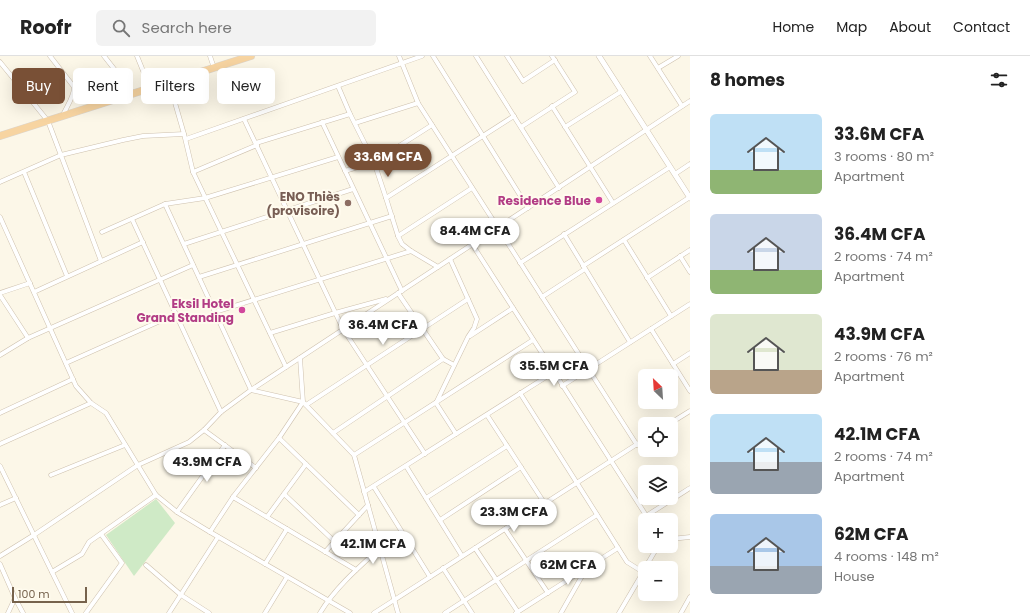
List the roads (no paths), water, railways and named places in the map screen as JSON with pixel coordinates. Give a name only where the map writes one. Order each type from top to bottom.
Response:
[{"type":"highway","points":[[209,70],[251,56]]},
{"type":"highway","points":[[133,93],[141,91]]},
{"type":"highway","points":[[0,136],[98,104]]},
{"type":"street","points":[[50,56],[74,87],[74,92],[63,115]]},
{"type":"street","points":[[104,56],[113,68]]},
{"type":"street","points":[[137,56],[142,68]]},
{"type":"street","points":[[210,56],[214,68]]},
{"type":"street","points":[[374,613],[637,445],[418,103],[399,56]]},
{"type":"street","points":[[186,139],[422,56]]},
{"type":"street","points":[[433,56],[528,208]]},
{"type":"street","points":[[476,56],[558,188]]},
{"type":"street","points":[[507,56],[523,81],[555,60]]},
{"type":"street","points":[[520,127],[575,92],[552,56]]},
{"type":"street","points":[[542,297],[624,240],[690,198],[599,56]]},
{"type":"street","points":[[650,56],[682,106]]},
{"type":"street","points":[[658,68],[678,56]]},
{"type":"street","points":[[0,62],[48,121],[101,261]]},
{"type":"street","points":[[338,86],[374,162],[398,236],[402,244],[438,267]]},
{"type":"street","points":[[565,128],[622,92]]},
{"type":"street","points":[[0,556],[138,465],[189,442],[204,430],[221,412],[251,390],[690,101]]},
{"type":"street","points":[[355,123],[418,103]]},
{"type":"street","points":[[175,104],[186,139],[193,172],[286,367]]},
{"type":"street","points":[[552,106],[613,203]]},
{"type":"street","points":[[193,172],[256,144],[350,114]]},
{"type":"street","points":[[386,198],[514,116]]},
{"type":"street","points":[[244,118],[343,329],[425,454]]},
{"type":"street","points":[[322,122],[386,258],[400,292],[443,360],[454,365]]},
{"type":"street","points":[[345,171],[374,162],[432,125]]},
{"type":"street","points":[[0,182],[61,155],[143,136],[184,134]]},
{"type":"street","points":[[102,232],[165,204],[205,198],[338,157]]},
{"type":"street","points":[[675,174],[690,164]]},
{"type":"street","points":[[520,263],[670,166]]},
{"type":"street","points":[[24,172],[67,276]]},
{"type":"street","points":[[398,236],[472,188]]},
{"type":"street","points":[[184,244],[354,189]]},
{"type":"street","points":[[165,204],[251,390]]},
{"type":"street","points":[[199,277],[392,216]]},
{"type":"street","points":[[0,217],[76,386],[91,403],[106,413],[156,495],[177,512],[218,537],[350,613]]},
{"type":"street","points":[[132,219],[221,412]]},
{"type":"street","points":[[0,228],[4,225]]},
{"type":"street","points":[[564,234],[630,342]]},
{"type":"street","points":[[624,240],[671,316]]},
{"type":"street","points":[[34,292],[143,242]]},
{"type":"street","points":[[472,244],[644,513]]},
{"type":"street","points":[[648,278],[690,250]]},
{"type":"street","points":[[215,312],[411,251]]},
{"type":"street","points":[[680,256],[690,272]]},
{"type":"street","points":[[436,403],[468,337],[474,328],[477,319],[450,259]]},
{"type":"street","points":[[0,355],[28,338],[193,265]]},
{"type":"street","points":[[28,338],[0,294],[30,283]]},
{"type":"street","points":[[270,334],[335,313],[391,298]]},
{"type":"street","points":[[210,532],[234,497],[304,404],[367,366],[468,300]]},
{"type":"street","points":[[562,386],[690,304]]},
{"type":"street","points":[[468,337],[513,308]]},
{"type":"street","points":[[66,363],[176,314]]},
{"type":"street","points":[[651,329],[690,391]]},
{"type":"street","points":[[354,455],[533,340]]},
{"type":"street","points":[[673,364],[690,353]]},
{"type":"street","points":[[300,358],[304,404]]},
{"type":"street","points":[[332,433],[443,360]]},
{"type":"street","points":[[364,492],[554,372]]},
{"type":"street","points":[[0,413],[73,379]]},
{"type":"street","points":[[251,390],[304,404],[354,455],[398,613]]},
{"type":"street","points":[[520,393],[618,548],[628,562],[638,566]]},
{"type":"street","points":[[0,444],[91,403]]},
{"type":"street","points":[[436,403],[456,434]]},
{"type":"street","points":[[678,418],[690,411]]},
{"type":"street","points":[[487,415],[545,504]]},
{"type":"street","points":[[204,430],[256,468]]},
{"type":"street","points":[[279,438],[359,515]]},
{"type":"street","points":[[51,475],[125,445]]},
{"type":"street","points":[[177,512],[224,445]]},
{"type":"street","points":[[426,498],[507,446]]},
{"type":"street","points":[[267,517],[306,464]]},
{"type":"street","points":[[0,466],[72,613]]},
{"type":"street","points":[[406,466],[462,556]]},
{"type":"street","points":[[440,520],[521,467]]},
{"type":"street","points":[[374,487],[430,577]]},
{"type":"street","points":[[651,513],[690,488]]},
{"type":"street","points":[[284,494],[334,541]]},
{"type":"street","points":[[52,572],[82,554],[89,542],[156,495]]},
{"type":"street","points":[[234,497],[356,570]]},
{"type":"street","points":[[0,505],[16,498]]},
{"type":"street","points":[[325,552],[368,505]]},
{"type":"street","points":[[445,613],[597,515]]},
{"type":"street","points":[[265,564],[288,529]]},
{"type":"street","points":[[505,529],[548,593]]},
{"type":"street","points":[[86,613],[122,563],[101,534]]},
{"type":"street","points":[[169,613],[218,537]]},
{"type":"street","points":[[678,538],[690,537]]},
{"type":"street","points":[[320,613],[328,600],[356,570],[380,548]]},
{"type":"street","points":[[475,548],[517,613],[618,548]]},
{"type":"street","points":[[0,564],[23,613]]},
{"type":"street","points":[[146,565],[181,595],[209,613]]},
{"type":"street","points":[[561,613],[588,567]]},
{"type":"street","points":[[444,568],[472,613]]},
{"type":"street","points":[[267,613],[287,576]]},
{"type":"street","points":[[620,613],[638,580]]},
{"type":"street","points":[[681,613],[690,597]]},
{"type":"street","points":[[8,613],[15,598]]},
{"type":"place","name":"Residence Blue","points":[[599,200]]},
{"type":"place","name":"ENO Thiès (provisoire)","points":[[348,203]]},
{"type":"place","name":"Eksil Hotel Grand Standing","points":[[242,310]]}]
